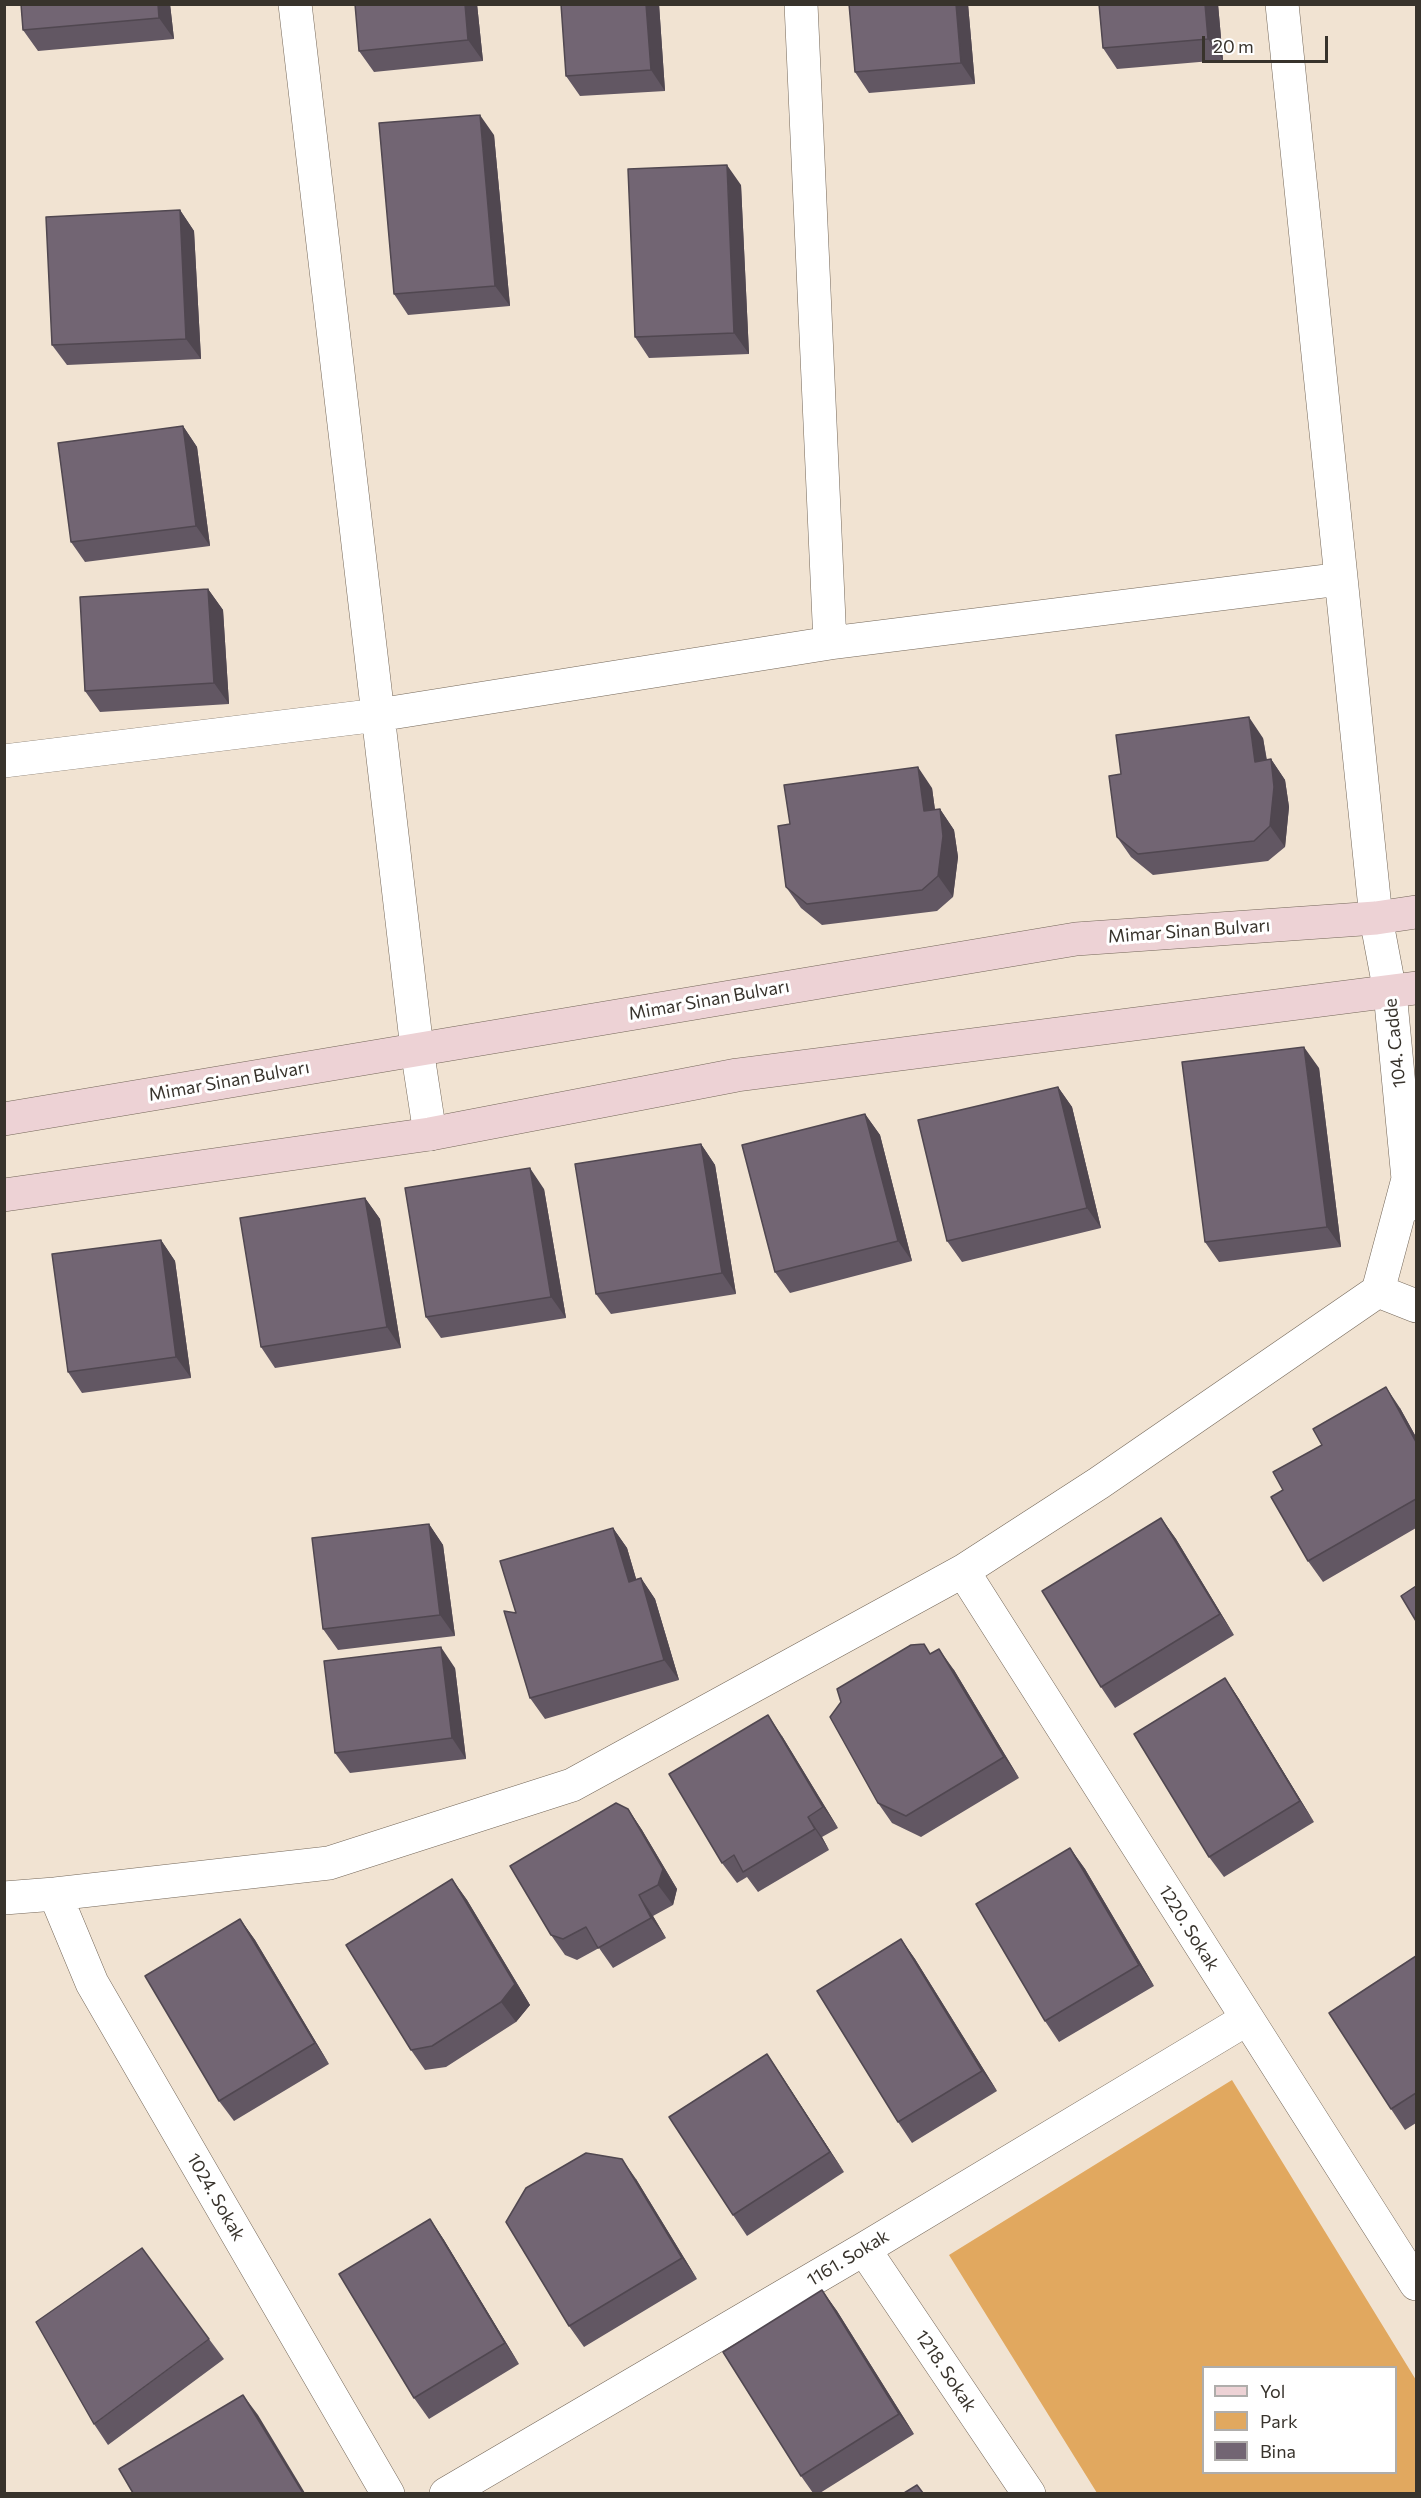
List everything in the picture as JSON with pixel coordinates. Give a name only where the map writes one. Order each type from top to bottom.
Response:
[{"type":"main road","name":"Mimar Sinan Bulvarı","points":[[4,1119],[1076,939],[1376,918],[1416,912]]},
{"type":"main road","points":[[4,1195],[430,1134],[737,1075],[1403,990]]},
{"type":"street","points":[[295,4],[417,1049],[430,1134]]},
{"type":"street","points":[[801,4],[830,643]]},
{"type":"street","name":"104. Cadde","points":[[1282,4],[1376,918],[1403,990],[1412,1192]]},
{"type":"street","points":[[4,761],[378,715],[830,643],[1341,579]]},
{"type":"street","points":[[4,1898],[329,1863],[572,1785],[963,1571],[1099,1483],[1378,1291],[1412,1192]]},
{"type":"street","points":[[1378,1291],[1416,1306]]},
{"type":"street","name":"1220. Sokak","points":[[963,1571],[1416,2284]]},
{"type":"street","name":"1024. Sokak","points":[[56,1894],[92,1983],[388,2493]]},
{"type":"street","name":"1161. Sokak","points":[[446,2493],[864,2248],[1247,2019]]},
{"type":"street","name":"1218. Sokak","points":[[864,2248],[1029,2493]]},
{"type":"green space","points":[[1232,2080],[1416,2380],[1416,2493],[1097,2493],[949,2255]]},
{"type":"building","points":[[21,4],[158,4],[159,18],[23,30]]},
{"type":"building","points":[[355,4],[465,4],[468,40],[359,51]]},
{"type":"building","points":[[561,4],[646,4],[651,70],[566,76]]},
{"type":"building","points":[[849,4],[956,4],[961,63],[855,72]]},
{"type":"building","points":[[1099,4],[1205,4],[1208,39],[1103,48]]},
{"type":"building","points":[[480,115],[495,286],[394,294],[379,123]]},
{"type":"building","points":[[727,165],[734,333],[635,337],[628,169]]},
{"type":"building","points":[[180,210],[186,339],[52,345],[46,217]]},
{"type":"building","points":[[183,426],[196,526],[71,542],[58,443]]},
{"type":"building","points":[[208,589],[214,683],[85,691],[80,597]]},
{"type":"building","points":[[1249,717],[1255,762],[1271,759],[1274,787],[1270,826],[1254,841],[1138,854],[1117,837],[1109,776],[1121,774],[1116,735]]},
{"type":"building","points":[[918,767],[924,811],[940,809],[943,836],[938,876],[922,890],[807,904],[786,887],[778,826],[790,824],[784,785]]},
{"type":"building","points":[[1304,1047],[1327,1227],[1205,1242],[1182,1062]]},
{"type":"building","points":[[1058,1087],[1087,1208],[947,1241],[918,1120]]},
{"type":"building","points":[[865,1114],[898,1241],[775,1272],[742,1145]]},
{"type":"building","points":[[701,1144],[722,1273],[596,1294],[575,1164]]},
{"type":"building","points":[[530,1168],[551,1297],[426,1317],[405,1188]]},
{"type":"building","points":[[365,1198],[387,1327],[261,1347],[240,1218]]},
{"type":"building","points":[[161,1240],[176,1357],[68,1372],[52,1254]]},
{"type":"building","points":[[1386,1387],[1416,1442],[1416,1499],[1308,1561],[1271,1497],[1283,1490],[1273,1472],[1322,1445],[1313,1429]]},
{"type":"building","points":[[1161,1518],[1220,1614],[1101,1687],[1042,1591]]},
{"type":"building","points":[[429,1524],[440,1615],[323,1629],[312,1538]]},
{"type":"building","points":[[613,1528],[629,1582],[641,1578],[664,1660],[530,1698],[504,1611],[516,1613],[500,1561]]},
{"type":"building","points":[[1416,1586],[1416,1621],[1401,1596]]},
{"type":"building","points":[[924,1644],[930,1654],[939,1649],[1004,1757],[906,1816],[878,1803],[830,1717],[841,1702],[837,1689],[911,1645]]},
{"type":"building","points":[[441,1647],[452,1738],[335,1753],[324,1661]]},
{"type":"building","points":[[1225,1678],[1300,1801],[1209,1857],[1134,1734]]},
{"type":"building","points":[[768,1715],[823,1807],[808,1817],[815,1829],[743,1872],[734,1855],[722,1863],[669,1774]]},
{"type":"building","points":[[616,1803],[628,1809],[663,1869],[658,1885],[639,1895],[651,1918],[598,1948],[586,1927],[563,1939],[551,1935],[510,1866]]},
{"type":"building","points":[[1070,1848],[1139,1965],[1045,2021],[976,1904]]},
{"type":"building","points":[[452,1879],[515,1984],[501,2002],[432,2046],[411,2050],[346,1945]]},
{"type":"building","points":[[240,1919],[315,2043],[219,2101],[145,1976]]},
{"type":"building","points":[[901,1939],[982,2071],[898,2122],[817,1991]]},
{"type":"building","points":[[1416,1956],[1416,2093],[1391,2109],[1329,2013]]},
{"type":"building","points":[[767,2054],[830,2152],[733,2215],[669,2117]]},
{"type":"building","points":[[586,2153],[622,2159],[682,2258],[569,2326],[506,2222],[526,2188]]},
{"type":"building","points":[[430,2219],[505,2343],[414,2398],[339,2274]]},
{"type":"building","points":[[142,2248],[209,2339],[94,2424],[36,2322]]},
{"type":"building","points":[[822,2290],[899,2414],[801,2476],[723,2352]]},
{"type":"building","points":[[243,2395],[303,2493],[133,2493],[119,2469]]},
{"type":"building","points":[[917,2485],[923,2493],[904,2493]]}]
